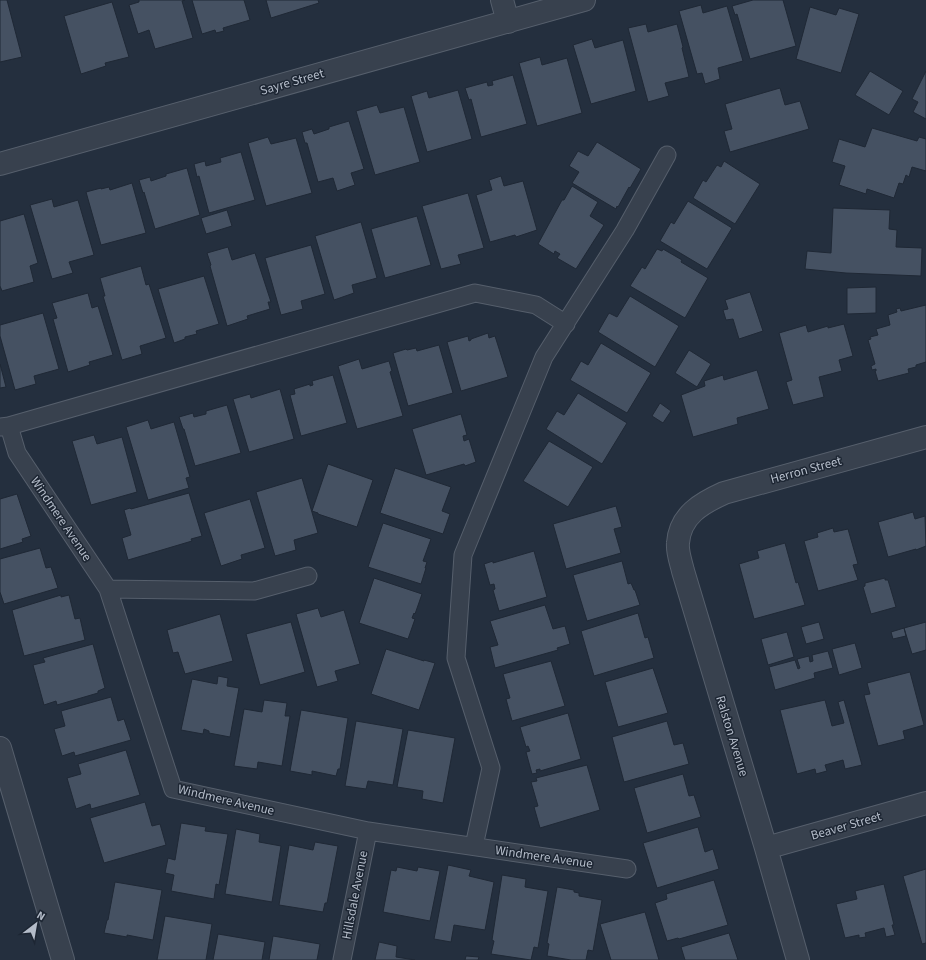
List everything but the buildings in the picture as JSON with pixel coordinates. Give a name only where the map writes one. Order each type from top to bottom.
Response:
[{"type":"street","points":[[502,0],[508,22]]},
{"type":"street","name":"Sayre Street","points":[[0,164],[584,0]]},
{"type":"street","name":"Herron Street","points":[[690,513],[698,506],[724,493],[926,437]]},
{"type":"street","name":"Ralston Avenue","points":[[690,513],[680,534],[678,543],[679,556],[798,960]]},
{"type":"street","points":[[0,748],[63,960]]},
{"type":"street","name":"Beaver Street","points":[[766,848],[926,803]]},
{"type":"lane","points":[[474,846],[491,768],[456,658],[462,555],[544,357],[625,230],[667,155]]},
{"type":"lane","points":[[4,427],[475,294],[536,305],[566,324]]},
{"type":"lane","name":"Windmere Avenue","points":[[4,427],[17,453],[108,589],[173,789],[368,831],[627,869]]},
{"type":"lane","points":[[108,589],[254,591],[308,576]]},
{"type":"lane","name":"Hillsdale Avenue","points":[[342,960],[368,831]]}]
